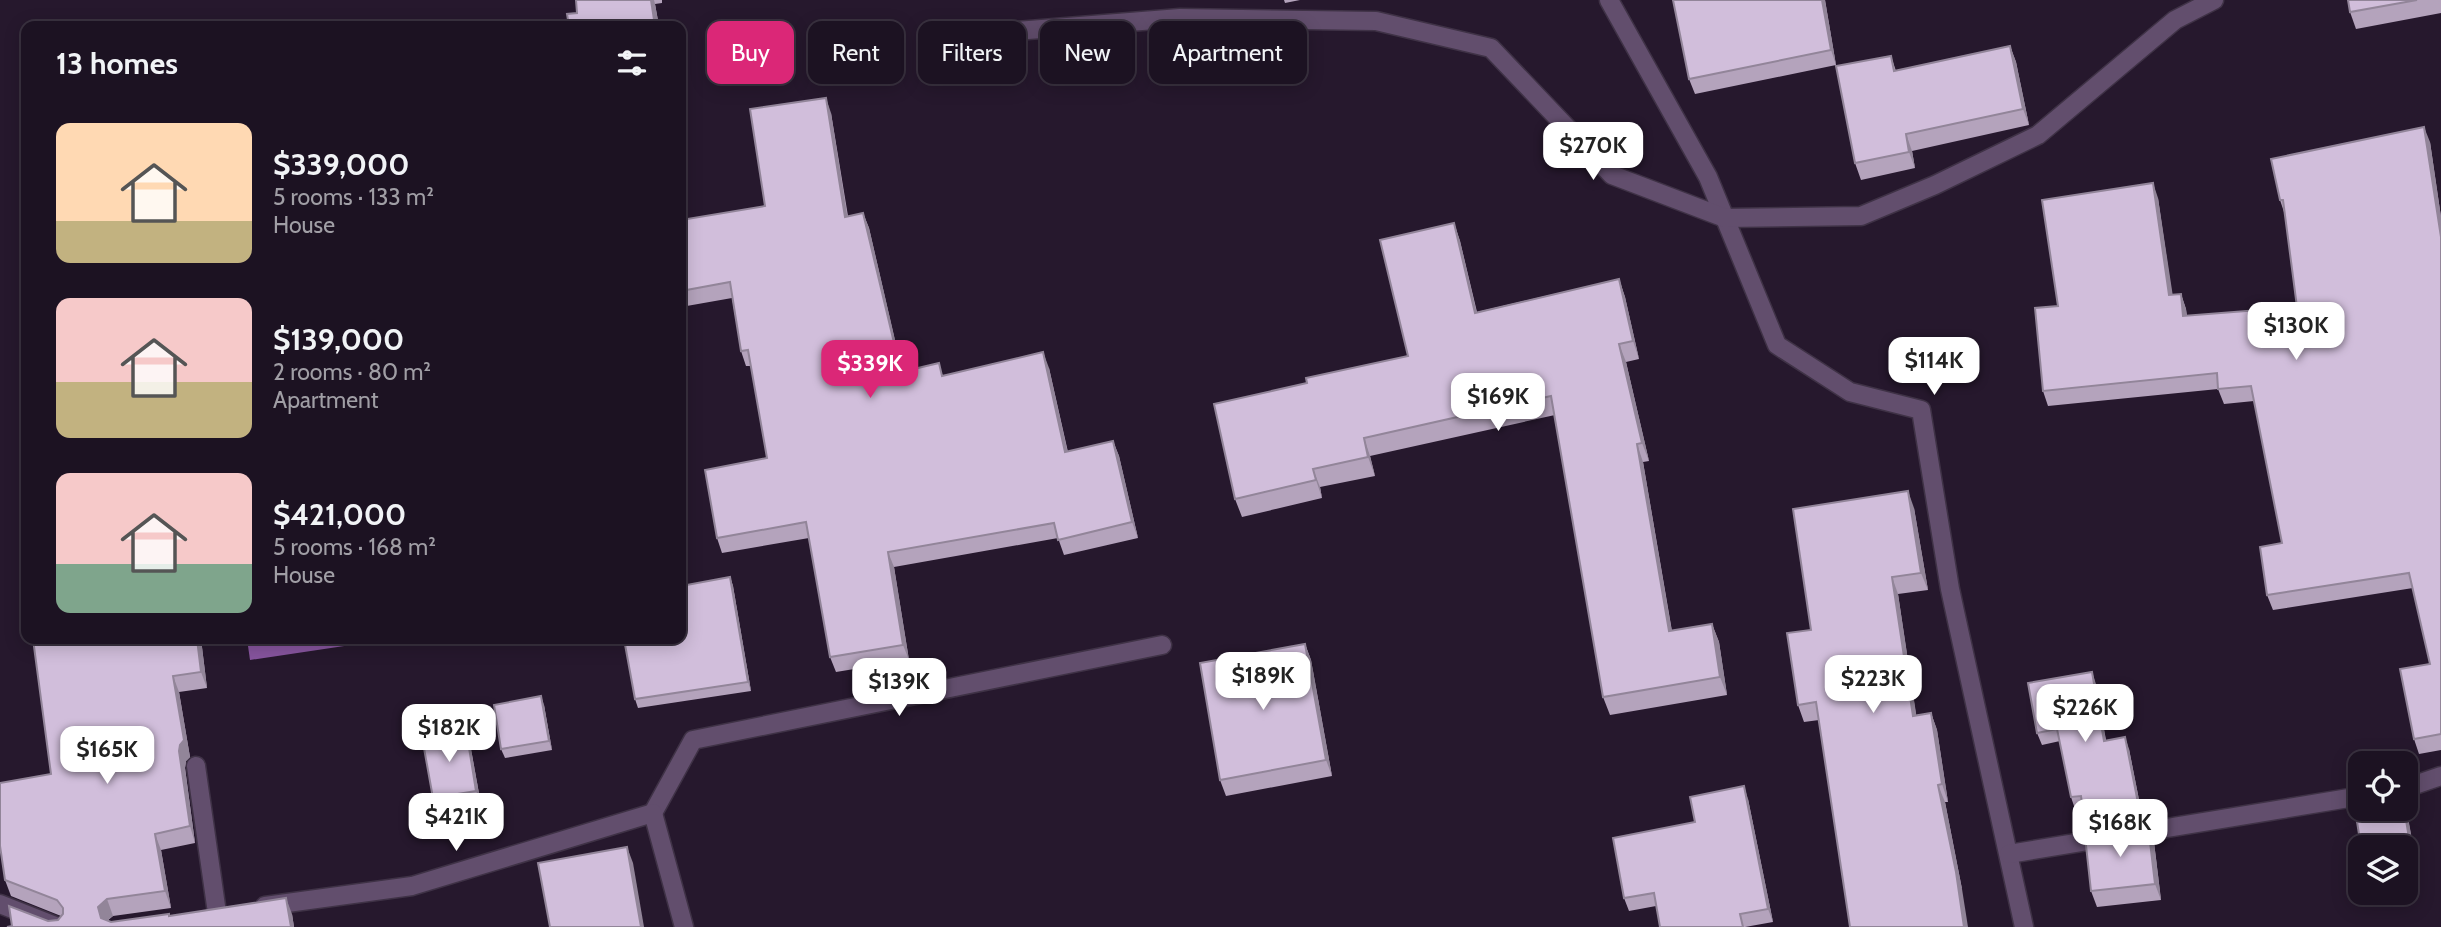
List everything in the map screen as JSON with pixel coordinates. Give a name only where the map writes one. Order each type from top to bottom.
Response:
[{"type":"street","points":[[1609,0],[1708,177],[1777,345],[1850,392],[1921,410],[1950,589],[2024,927]]},
{"type":"street","points":[[1026,30],[1180,18],[1376,21],[1491,48],[1612,175],[1725,218],[1861,216],[1935,185],[2038,135],[2175,20],[2214,0]]},
{"type":"street","points":[[684,927],[653,813],[693,740],[1163,645]]},
{"type":"street","points":[[196,766],[224,912],[412,886],[653,813]]},
{"type":"street","points":[[2418,784],[2441,776]]},
{"type":"street","points":[[2009,854],[2348,798]]},
{"type":"street","points":[[0,904],[58,927]]},
{"type":"shaded area","points":[[248,644],[357,644],[250,660]]},
{"type":"building","points":[[576,0],[651,0],[654,21],[568,21],[567,14],[577,13]]},
{"type":"building","points":[[1673,0],[1822,0],[1831,50],[1689,79]]},
{"type":"building","points":[[2348,0],[2417,0],[2350,12]]},
{"type":"building","points":[[2010,46],[2023,109],[1906,134],[1909,152],[1855,163],[1836,66],[1891,56],[1894,71]]},
{"type":"building","points":[[826,98],[845,217],[863,213],[901,372],[939,363],[942,376],[1043,352],[1065,452],[1113,441],[1132,522],[1058,540],[1054,523],[888,552],[903,645],[830,657],[806,522],[717,538],[705,470],[767,458],[748,350],[741,351],[730,282],[686,290],[686,219],[765,206],[750,109]]},
{"type":"building","points":[[2424,127],[2441,237],[2441,734],[2414,739],[2400,669],[2430,664],[2409,573],[2267,595],[2260,547],[2282,543],[2251,386],[2218,389],[2217,373],[2043,391],[2035,308],[2058,306],[2042,200],[2153,183],[2169,295],[2181,294],[2183,316],[2297,307],[2283,200],[2280,200],[2271,159]]},
{"type":"building","points":[[1454,223],[1475,313],[1619,279],[1633,341],[1619,344],[1642,443],[1637,444],[1669,631],[1712,624],[1720,677],[1603,697],[1551,396],[1364,438],[1368,457],[1313,469],[1316,480],[1235,499],[1214,404],[1307,383],[1306,378],[1408,356],[1380,240]]},
{"type":"building","points":[[1908,491],[1921,573],[1892,577],[1913,716],[1931,713],[1942,784],[1938,785],[1964,927],[1850,927],[1816,702],[1798,705],[1787,633],[1811,630],[1793,509]]},
{"type":"building","points":[[730,577],[748,682],[635,699],[625,644],[686,644],[686,585]]},
{"type":"building","points":[[34,644],[198,644],[201,672],[173,676],[184,740],[179,751],[190,826],[155,834],[165,891],[107,899],[98,907],[101,918],[111,922],[169,916],[286,898],[291,927],[7,927],[12,926],[9,906],[48,921],[58,920],[63,914],[63,908],[57,900],[5,880],[0,846],[0,783],[51,774]]},
{"type":"building","points":[[1305,644],[1326,760],[1220,780],[1200,663]]},
{"type":"building","points":[[2092,672],[2104,741],[2125,737],[2139,808],[2084,817],[2081,796],[2071,797],[2057,729],[2037,733],[2028,683]]},
{"type":"building","points":[[541,696],[549,741],[501,749],[494,705]]},
{"type":"building","points":[[466,729],[476,791],[433,798],[422,737]]},
{"type":"building","points":[[1744,786],[1768,909],[1740,914],[1743,927],[1660,927],[1654,893],[1624,898],[1613,838],[1695,822],[1690,797]]},
{"type":"building","points":[[2357,821],[2406,821],[2408,835],[2359,835]]},
{"type":"building","points":[[2148,825],[2155,884],[2091,891],[2085,836]]},
{"type":"building","points":[[627,847],[641,927],[550,927],[538,863]]}]
